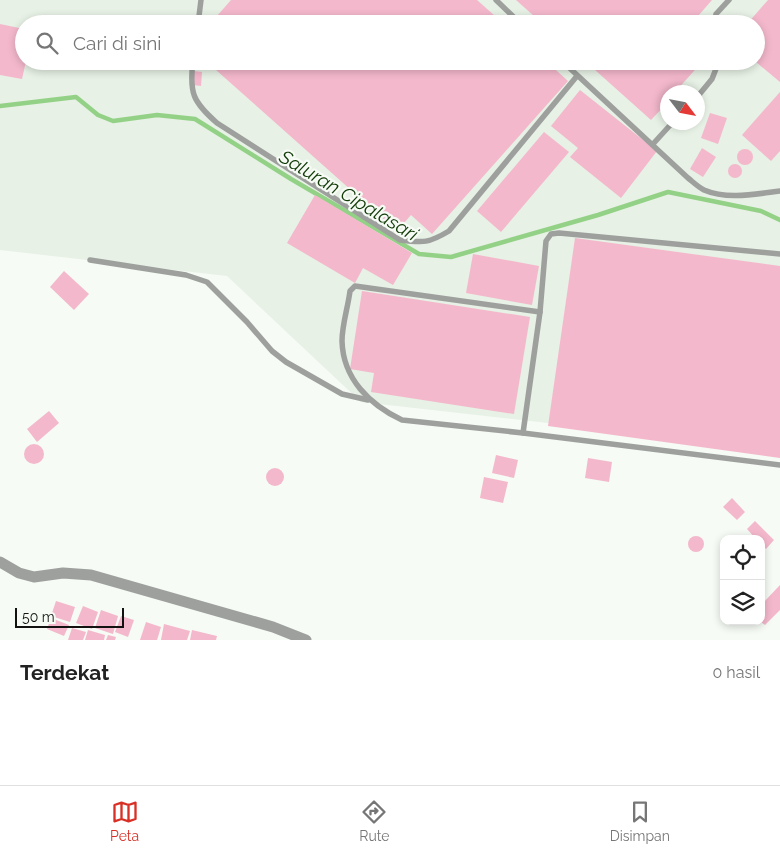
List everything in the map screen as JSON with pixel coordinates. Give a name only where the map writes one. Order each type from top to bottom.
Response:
[{"type":"street","points":[[0,562],[19,573],[34,577],[63,573],[92,576],[273,627],[306,640]]},
{"type":"lane","points":[[199,15],[201,0]]},
{"type":"lane","points":[[496,0],[512,15]]},
{"type":"lane","points":[[716,15],[729,0]]},
{"type":"lane","points":[[192,70],[191,82],[196,101],[217,124],[400,240],[420,243],[434,240],[449,231],[577,76]]},
{"type":"lane","points":[[571,70],[703,190],[721,194],[746,195],[780,191]]},
{"type":"lane","points":[[705,88],[712,79],[716,70]]},
{"type":"lane","points":[[653,144],[666,130]]},
{"type":"lane","points":[[523,433],[540,312],[546,241],[551,234],[559,233],[780,254]]},
{"type":"lane","points":[[90,260],[186,275],[207,282],[247,322],[272,351],[286,362],[342,394],[368,400]]},
{"type":"lane","points":[[540,312],[355,286],[350,291],[342,341],[347,366],[354,382],[368,400],[385,412],[402,420],[780,465]]},
{"type":"shaded area","points":[[0,0],[780,0],[780,449],[361,402],[227,276],[0,250]]},
{"type":"building","points":[[231,0],[477,0],[494,15],[218,15]]},
{"type":"building","points":[[516,0],[712,0],[699,15],[533,15]]},
{"type":"building","points":[[768,0],[780,0],[780,82],[765,70],[765,15],[755,15]]},
{"type":"building","points":[[0,24],[15,27],[15,70],[24,70],[22,79],[0,75]]},
{"type":"building","points":[[216,70],[556,70],[568,81],[432,234],[411,215],[397,231]]},
{"type":"building","points":[[595,70],[695,70],[681,85],[660,85],[660,110],[651,120]]},
{"type":"building","points":[[194,71],[202,72],[201,86],[193,85]]},
{"type":"building","points":[[580,90],[657,151],[621,198],[570,157],[578,148],[551,126]]},
{"type":"building","points":[[780,92],[780,151],[771,161],[742,135]]},
{"type":"building","points":[[710,113],[727,118],[718,144],[701,138]]},
{"type":"building","points":[[544,132],[569,152],[501,232],[477,211]]},
{"type":"building","points":[[702,148],[716,157],[703,177],[690,169]]},
{"type":"building","points":[[745,149],[751,151],[753,157],[751,163],[745,165],[739,163],[737,157],[739,151]]},
{"type":"building","points":[[732,164],[738,164],[742,171],[738,178],[732,178],[728,174],[728,168]]},
{"type":"building","points":[[315,195],[412,253],[393,285],[363,268],[355,283],[287,243]]},
{"type":"building","points":[[575,238],[780,266],[780,458],[548,426]]},
{"type":"building","points":[[473,254],[539,266],[532,305],[466,293]]},
{"type":"building","points":[[64,271],[89,294],[74,310],[50,287]]},
{"type":"building","points":[[362,291],[530,317],[514,414],[371,392],[374,373],[350,369]]},
{"type":"building","points":[[49,411],[59,423],[37,442],[27,429]]},
{"type":"building","points":[[34,444],[41,447],[44,454],[41,461],[34,464],[27,461],[24,454],[27,447]]},
{"type":"building","points":[[496,455],[518,460],[514,478],[492,473]]},
{"type":"building","points":[[588,458],[612,462],[609,482],[585,478]]},
{"type":"building","points":[[275,468],[281,471],[284,477],[281,483],[275,486],[269,483],[266,477],[269,471]]},
{"type":"building","points":[[484,477],[508,482],[503,503],[480,498]]},
{"type":"building","points":[[732,498],[745,512],[737,520],[723,507]]},
{"type":"building","points":[[755,521],[774,540],[766,549],[765,535],[752,535],[747,529]]},
{"type":"building","points":[[696,536],[704,544],[696,552],[688,544]]},
{"type":"building","points":[[780,585],[780,610],[765,625],[765,601]]},
{"type":"building","points":[[56,601],[75,607],[70,622],[51,616]]},
{"type":"building","points":[[83,606],[98,612],[92,629],[76,623]]},
{"type":"building","points":[[101,610],[118,616],[113,634],[95,628]]},
{"type":"building","points":[[121,616],[134,620],[128,637],[115,632]]},
{"type":"building","points":[[51,618],[69,625],[64,636],[47,629]]},
{"type":"building","points":[[146,622],[161,627],[157,640],[140,640]]},
{"type":"building","points":[[164,624],[190,631],[187,640],[161,640]]},
{"type":"building","points":[[72,628],[86,632],[83,640],[68,640]]},
{"type":"building","points":[[88,630],[105,635],[104,640],[85,640]]},
{"type":"building","points":[[192,630],[217,636],[216,640],[190,640]]},
{"type":"building","points":[[108,635],[116,637],[115,640],[106,640]]},
{"type":"waterway","name":"Saluran Cipalasari","points":[[0,106],[76,97],[98,115],[113,121],[157,115],[195,119],[291,179],[419,254],[451,257],[598,215],[668,192],[761,211],[780,220]]}]
